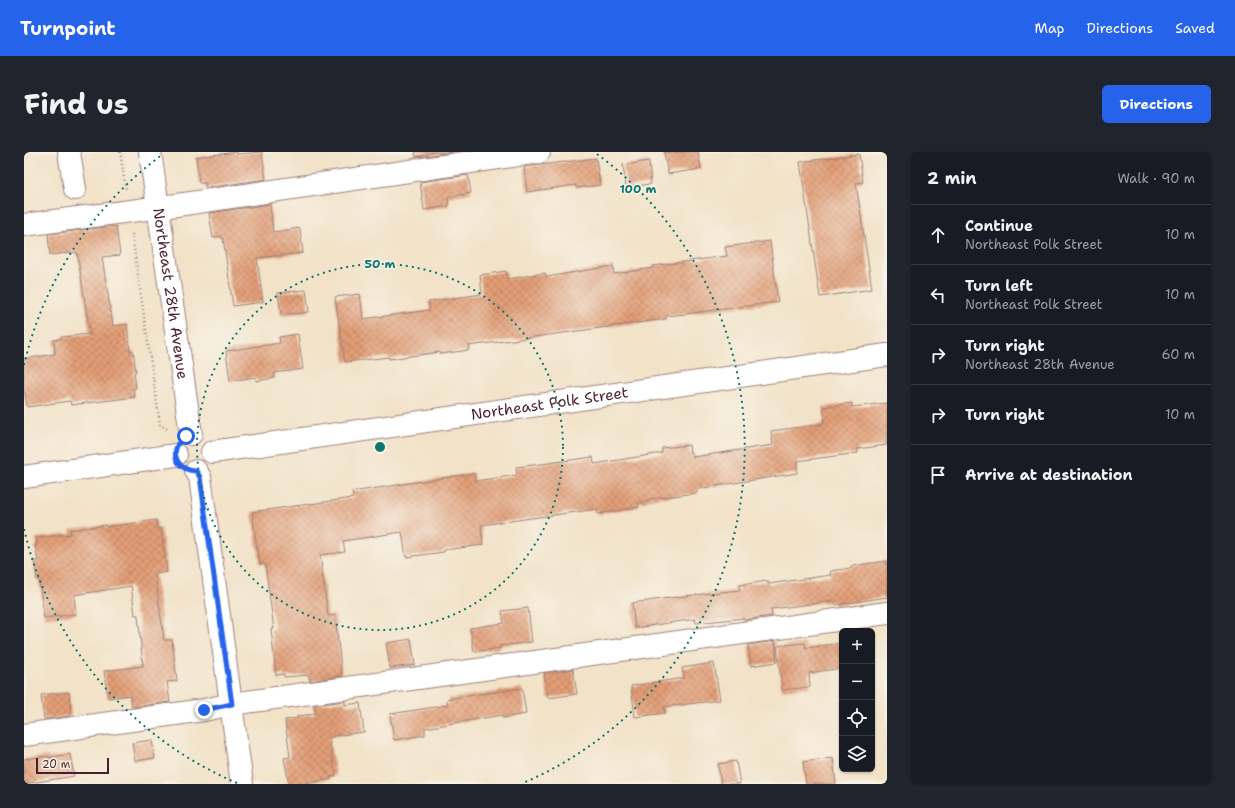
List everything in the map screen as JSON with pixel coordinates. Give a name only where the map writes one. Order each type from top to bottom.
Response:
[{"type":"street","points":[[69,152],[75,189]]},
{"type":"street","name":"Northeast 28th Avenue","points":[[150,152],[191,434]]},
{"type":"street","points":[[24,224],[158,207],[539,152]]},
{"type":"street","name":"Northeast Polk Street","points":[[212,452],[887,356]]},
{"type":"street","points":[[191,434],[204,437],[208,441],[212,452],[211,458],[206,466],[196,471],[185,469],[177,460],[176,455],[178,443],[191,434]]},
{"type":"street","points":[[24,477],[176,455]]},
{"type":"street","points":[[196,471],[200,477],[242,784]]},
{"type":"street","points":[[24,735],[204,710],[232,704],[887,613]]},
{"type":"path","points":[[120,152],[160,425],[169,430]]},
{"type":"building","points":[[237,152],[237,154],[262,152],[266,179],[206,188],[205,183],[199,183],[196,157]]},
{"type":"building","points":[[415,152],[453,152],[416,157]]},
{"type":"building","points":[[664,152],[698,152],[701,169],[668,174]]},
{"type":"building","points":[[859,154],[863,182],[856,183],[872,289],[820,297],[800,162]]},
{"type":"building","points":[[596,158],[600,185],[576,188],[576,185],[527,192],[524,167]]},
{"type":"building","points":[[649,161],[651,184],[626,187],[623,165]]},
{"type":"building","points":[[468,175],[471,193],[448,197],[449,206],[424,210],[420,182]]},
{"type":"building","points":[[270,204],[273,232],[300,228],[303,253],[257,258],[263,302],[233,306],[223,238],[221,238],[221,236],[213,238],[209,213]]},
{"type":"building","points":[[116,226],[120,255],[102,257],[113,326],[127,324],[130,351],[133,350],[136,372],[134,372],[136,388],[133,389],[135,397],[71,405],[70,401],[27,407],[24,389],[24,359],[55,354],[54,340],[61,339],[61,337],[90,334],[77,252],[50,255],[48,234]]},
{"type":"building","points":[[770,241],[778,302],[666,316],[666,319],[468,346],[469,350],[441,354],[440,352],[389,359],[389,357],[345,362],[335,297],[360,294],[363,319],[430,310],[428,302],[482,294],[480,275],[506,271],[507,279],[545,273],[546,277],[613,266],[614,274],[653,268],[653,266],[727,256],[725,247]]},
{"type":"building","points":[[306,290],[309,312],[281,315],[278,293]]},
{"type":"building","points":[[298,334],[303,369],[274,373],[275,378],[256,381],[256,377],[230,381],[226,351],[280,343],[279,337]]},
{"type":"building","points":[[852,403],[852,407],[887,403],[887,445],[857,449],[858,453],[797,461],[797,473],[697,489],[697,493],[649,499],[649,501],[638,503],[639,507],[598,514],[597,509],[481,525],[483,545],[444,550],[444,552],[406,557],[402,532],[343,541],[345,552],[320,555],[328,616],[335,615],[342,676],[310,681],[309,675],[284,677],[284,674],[276,675],[271,629],[274,629],[265,564],[260,564],[252,512],[353,498],[352,492],[474,473],[475,481],[517,475],[516,467],[593,457],[594,464],[662,453],[662,448],[689,445],[690,453],[692,453],[693,457],[773,445],[771,431],[823,424],[823,421],[825,421],[823,407]]},
{"type":"building","points":[[156,520],[157,529],[161,528],[167,572],[155,574],[164,640],[172,640],[177,681],[167,682],[170,702],[132,707],[130,695],[108,698],[104,671],[143,666],[138,615],[135,615],[131,586],[74,595],[76,614],[44,618],[39,580],[37,580],[34,561],[38,561],[35,546],[37,546],[36,538],[71,534],[70,530]]},
{"type":"building","points":[[887,561],[887,597],[835,605],[834,601],[771,609],[772,616],[744,620],[743,618],[696,623],[695,619],[635,628],[632,603],[740,590],[739,585],[768,581],[768,584],[831,575],[830,571]]},
{"type":"building","points":[[528,608],[532,642],[499,646],[500,648],[474,652],[470,628],[504,623],[502,611]]},
{"type":"building","points":[[411,639],[415,665],[390,668],[386,643]]},
{"type":"building","points":[[775,641],[777,662],[751,666],[748,645]]},
{"type":"building","points":[[805,643],[806,648],[839,643],[839,668],[809,673],[810,687],[782,690],[777,646]]},
{"type":"building","points":[[714,663],[720,700],[664,707],[665,713],[635,717],[631,686],[684,678],[682,668]]},
{"type":"building","points":[[573,669],[577,694],[548,698],[544,673]]},
{"type":"building","points":[[522,688],[526,714],[502,718],[502,715],[425,728],[425,735],[394,740],[390,714],[448,705],[447,699]]},
{"type":"building","points":[[69,692],[71,716],[44,719],[41,695]]},
{"type":"building","points":[[345,701],[345,705],[360,703],[364,732],[333,736],[329,738],[336,776],[330,777],[331,779],[289,784],[284,758],[290,757],[285,720],[298,718],[297,716],[315,714],[314,705]]},
{"type":"building","points":[[152,740],[155,758],[135,761],[132,743]]},
{"type":"building","points":[[70,754],[74,776],[24,784],[24,759],[48,756],[48,758]]},
{"type":"building","points":[[833,758],[836,784],[806,784],[803,762]]},
{"type":"building","points":[[736,761],[740,784],[721,784],[718,764]]},
{"type":"route","points":[[186,436],[178,443],[176,455],[180,465],[185,469],[196,471],[200,477],[232,704],[204,710]]}]
